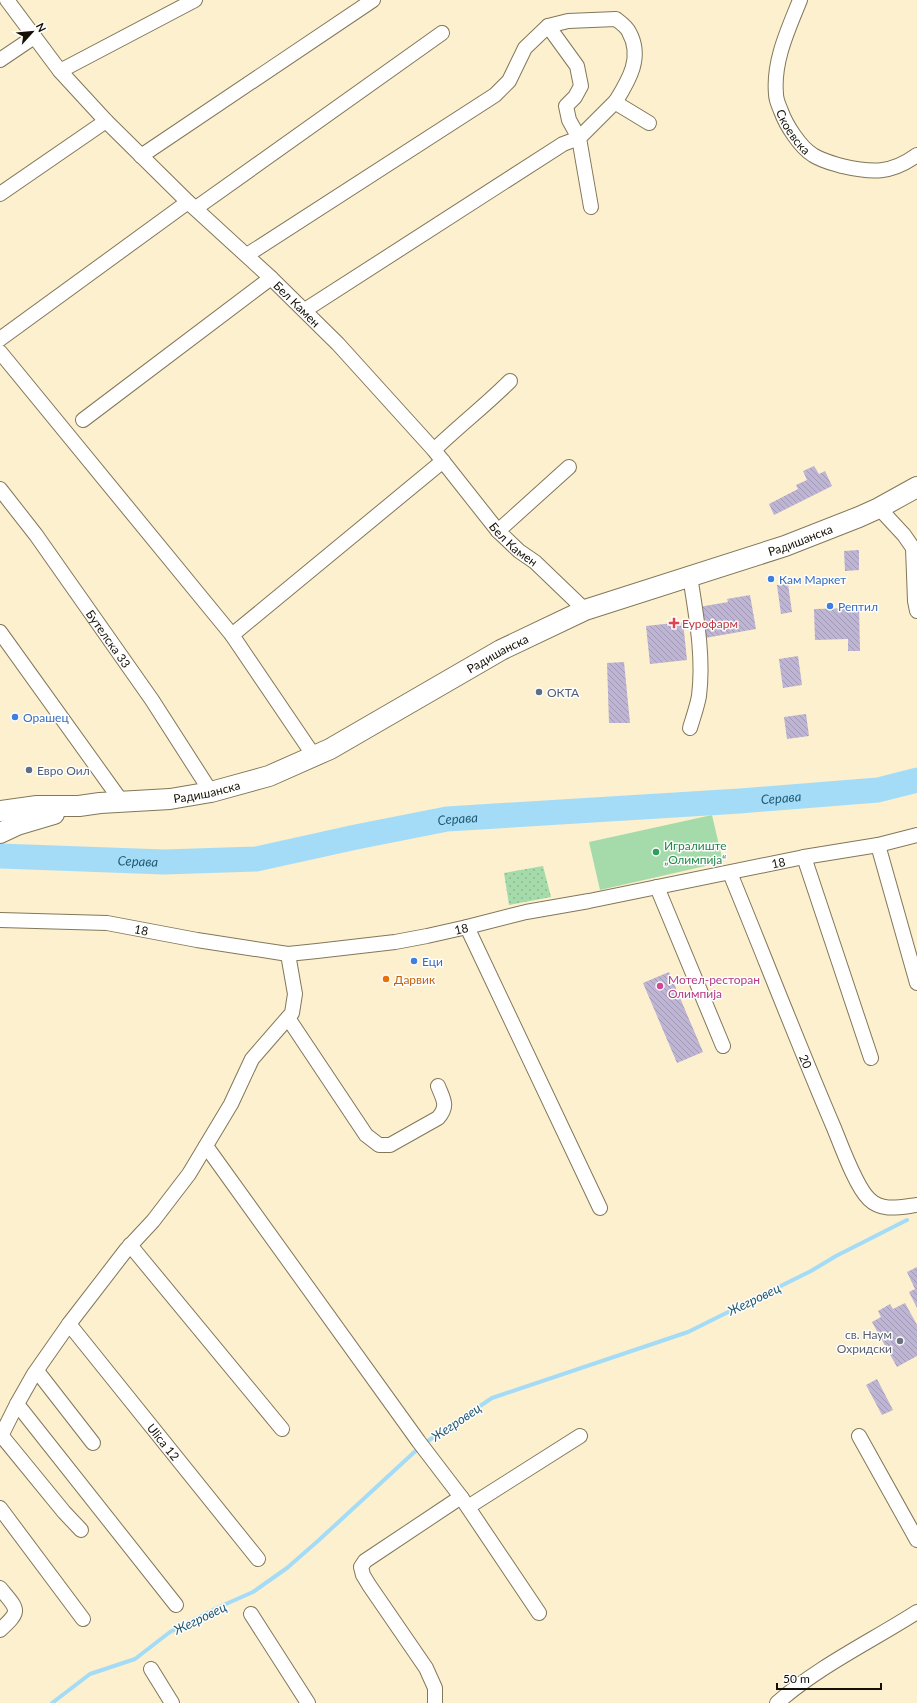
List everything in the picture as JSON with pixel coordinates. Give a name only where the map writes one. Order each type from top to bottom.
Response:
[{"type":"street","name":"Бел Камен","points":[[7,0],[60,71],[106,121],[192,205],[305,310],[434,450],[498,530],[519,551],[535,562],[585,610]]},
{"type":"street","points":[[60,71],[195,0]]},
{"type":"street","points":[[141,156],[373,0]]},
{"type":"street","name":"Скоевска","points":[[800,0],[779,56],[776,79],[776,95],[785,121],[796,137],[812,154],[824,161],[863,171],[889,169],[905,163],[917,156]]},
{"type":"street","points":[[247,255],[495,95],[509,81],[525,48],[548,26],[568,21],[616,18],[629,31],[634,46],[634,64],[629,79],[616,101],[579,138],[563,144],[305,310]]},
{"type":"street","points":[[548,26],[576,66],[581,86],[575,97],[566,106],[569,120],[579,138],[591,207]]},
{"type":"street","points":[[0,339],[442,33]]},
{"type":"street","points":[[0,60],[34,37]]},
{"type":"street","points":[[616,101],[616,103],[649,123]]},
{"type":"street","points":[[0,194],[106,121]]},
{"type":"street","points":[[83,420],[272,278]]},
{"type":"street","points":[[0,352],[232,635],[314,756]]},
{"type":"street","points":[[434,450],[485,406],[510,381]]},
{"type":"street","points":[[232,635],[443,461]]},
{"type":"street","points":[[498,530],[569,467]]},
{"type":"street","name":"Радишанска","points":[[0,811],[37,806],[79,806],[170,799],[211,792],[269,776],[314,756],[501,650],[585,610],[784,546],[879,508],[917,487]]},
{"type":"street","name":"Бутелска 33","points":[[0,489],[36,535],[152,700],[211,792]]},
{"type":"street","points":[[879,508],[904,535],[913,548],[915,601],[917,612]]},
{"type":"street","points":[[690,576],[697,620],[701,663],[699,696],[690,728]]},
{"type":"street","points":[[0,632],[122,802]]},
{"type":"street","name":"Радишанска","points":[[0,833],[17,825],[79,806]]},
{"type":"street","name":"18","points":[[1,922],[107,923],[198,940],[288,954],[395,942],[467,927],[588,896],[657,887],[804,857],[878,845],[917,835]]},
{"type":"street","points":[[878,845],[917,983]]},
{"type":"street","points":[[804,857],[871,1058]]},
{"type":"street","name":"20","points":[[730,873],[820,1095],[867,1198],[878,1206],[889,1208],[917,1205]]},
{"type":"street","points":[[657,887],[723,1046]]},
{"type":"street","points":[[467,927],[600,1208]]},
{"type":"street","points":[[82,1530],[64,1512],[1,1436],[17,1404],[37,1371],[69,1324],[130,1245],[153,1221],[189,1174],[231,1104],[252,1059],[292,1012],[295,994],[288,954]]},
{"type":"street","points":[[288,1018],[366,1135],[379,1146],[390,1145],[438,1118],[443,1112],[445,1105],[438,1086]]},
{"type":"street","points":[[206,1146],[419,1442],[465,1502],[539,1613]]},
{"type":"street","points":[[130,1245],[282,1429]]},
{"type":"street","name":"Ulica 12","points":[[69,1324],[258,1558]]},
{"type":"street","points":[[37,1371],[93,1443]]},
{"type":"street","points":[[17,1404],[176,1605]]},
{"type":"street","points":[[435,1703],[435,1688],[426,1668],[369,1585],[361,1568],[365,1561],[580,1436]]},
{"type":"street","points":[[859,1436],[917,1540]]},
{"type":"street","points":[[0,1508],[83,1619]]},
{"type":"street","points":[[0,1588],[14,1605],[16,1612],[14,1617],[0,1630]]},
{"type":"street","points":[[777,1703],[812,1676],[841,1657],[917,1612]]},
{"type":"street","points":[[251,1614],[308,1703]]},
{"type":"street","points":[[151,1670],[172,1703]]},
{"type":"green space","name":"Игралиште „Олимпија“","points":[[712,815],[723,862],[600,890],[589,842]]},
{"type":"green space","points":[[543,866],[551,897],[509,905],[504,873]]},
{"type":"building","points":[[814,466],[819,474],[825,471],[832,486],[774,515],[769,504],[798,489],[796,485],[807,480],[803,471]]},
{"type":"building","points":[[859,550],[859,570],[845,571],[844,551]]},
{"type":"building","points":[[788,584],[792,612],[781,614],[777,585]]},
{"type":"building","points":[[750,595],[756,629],[705,638],[699,607],[728,602],[727,599]]},
{"type":"building","points":[[859,608],[860,651],[848,651],[848,639],[815,640],[814,609]]},
{"type":"building","points":[[683,622],[687,660],[650,664],[646,626]]},
{"type":"building","points":[[798,656],[802,685],[783,688],[779,659]]},
{"type":"building","points":[[624,662],[630,723],[609,723],[607,663]]},
{"type":"building","points":[[806,714],[809,736],[787,739],[784,717]]},
{"type":"building","points":[[669,972],[703,1052],[677,1063],[643,983]]},
{"type":"building","points":[[917,1267],[917,1308],[909,1292],[915,1289],[907,1272]]},
{"type":"building","name":"св. Наум Охридски","points":[[905,1303],[917,1325],[917,1356],[897,1367],[872,1322],[881,1317],[878,1311],[890,1304],[893,1309]]},
{"type":"building","points":[[877,1379],[893,1410],[882,1415],[866,1385]]},
{"type":"waterway","name":"Серава","points":[[0,856],[164,862],[256,859],[447,819],[740,801],[878,790],[917,780]]},
{"type":"waterway","name":"Жегровец","points":[[52,1703],[90,1674],[135,1659],[170,1632],[219,1607],[253,1592],[287,1568],[422,1445],[492,1398],[688,1332],[811,1271],[836,1256],[907,1220]]},
{"type":"place","name":"Кам Маркет","points":[[771,579]]},
{"type":"place","name":"Рептил","points":[[830,606]]},
{"type":"place","name":"Еурофарм","points":[[674,623]]},
{"type":"place","name":"ОКТА","points":[[539,692]]},
{"type":"place","name":"Орашец","points":[[15,717]]},
{"type":"place","name":"Евро Оил","points":[[29,770]]},
{"type":"place","name":"Игралиште „Олимпија“","points":[[656,852]]},
{"type":"place","name":"Еци","points":[[414,961]]},
{"type":"place","name":"Дарвик","points":[[386,979]]},
{"type":"place","name":"Мотел-ресторан Олимпија","points":[[660,986]]},
{"type":"place","name":"св. Наум Охридски","points":[[900,1341]]}]
